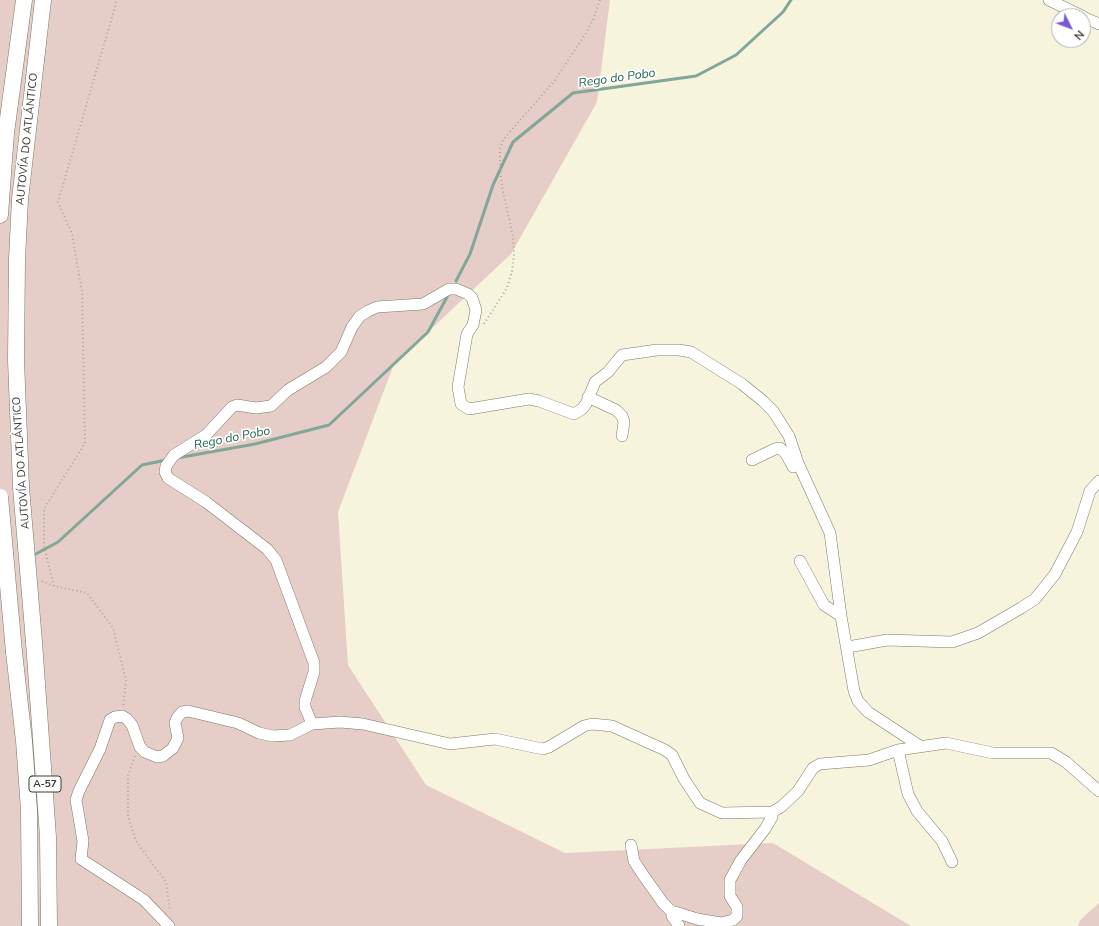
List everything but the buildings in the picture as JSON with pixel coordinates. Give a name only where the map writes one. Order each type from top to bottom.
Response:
[{"type":"highway","name":"AUTOVÍA DO ATLÁNTICO","points":[[0,216],[6,133],[24,0]]},
{"type":"highway","name":"AUTOVÍA DO ATLÁNTICO","points":[[43,0],[20,199],[17,258],[16,374],[21,487],[48,837],[49,926]]},
{"type":"highway","name":"AUTOVÍA DO ATLÁNTICO","points":[[0,486],[29,810],[30,926]]},
{"type":"street","points":[[1049,0],[1066,8]]},
{"type":"street","points":[[312,724],[305,707],[305,701],[314,672],[314,663],[276,560],[267,548],[223,515],[168,478],[165,472],[170,460],[184,448],[206,435],[232,407],[237,405],[256,408],[271,406],[288,390],[326,367],[342,352],[352,327],[360,316],[377,307],[423,304],[449,289],[456,289],[468,294],[472,298],[476,310],[473,325],[467,334],[458,387],[459,398],[464,407],[476,409],[528,399],[539,400],[574,414],[582,409],[595,382],[608,372],[622,355],[657,350],[679,350],[691,352],[742,384],[773,411],[788,436],[798,463],[832,540],[841,616],[848,647],[854,691],[858,701],[868,712],[920,746]]},
{"type":"street","points":[[588,397],[616,410],[622,416],[624,422],[622,436]]},
{"type":"street","points":[[752,460],[780,448],[784,451],[806,494],[820,510]]},
{"type":"street","points":[[848,647],[887,640],[952,642],[965,639],[1026,605],[1035,599],[1055,574],[1077,532],[1090,491],[1099,481]]},
{"type":"street","points":[[800,561],[824,605],[841,616]]},
{"type":"street","points":[[171,921],[144,900],[80,859],[83,841],[81,821],[76,806],[78,791],[100,749],[108,724],[115,717],[122,716],[127,719],[132,725],[140,747],[145,752],[157,757],[168,753],[176,743],[178,738],[176,723],[177,718],[182,712],[188,711],[238,723],[259,733],[273,736],[290,735],[312,724],[340,722],[363,724],[450,744],[495,739],[537,749],[549,747],[584,726],[592,724],[612,726],[665,750],[672,755],[691,790],[700,803],[722,813],[772,812],[782,807],[798,791],[816,766],[828,763],[869,760],[898,750],[946,743],[993,753],[1051,753],[1066,762],[1099,792]]},
{"type":"street","points":[[898,750],[908,794],[917,811],[942,841],[952,862]]},
{"type":"street","points":[[673,913],[682,913],[697,919],[712,922],[721,923],[733,920],[738,912],[730,896],[730,880],[741,860],[765,829],[772,817],[772,812]]},
{"type":"street","points":[[631,845],[634,860],[641,872],[663,903],[673,913],[673,919],[679,926]]},
{"type":"path","points":[[117,0],[58,202],[72,234],[82,292],[85,443],[44,509],[44,547],[54,586],[87,593],[113,628],[126,680],[122,716]]},
{"type":"path","points":[[481,328],[507,288],[512,271],[513,236],[503,192],[500,169],[500,149],[503,140],[559,74],[593,20],[600,0]]},
{"type":"path","points":[[140,747],[128,775],[128,816],[136,841],[166,882],[171,921]]},
{"type":"shaded area","points":[[0,0],[610,0],[597,102],[511,254],[394,364],[338,512],[348,665],[426,785],[565,853],[773,843],[911,926],[0,926]]},
{"type":"shaded area","points":[[1099,903],[1099,926],[1078,926],[1080,920]]},
{"type":"waterway","name":"Rego do Pobo","points":[[456,281],[470,254],[493,185],[513,142],[573,93],[696,76],[736,55],[783,12],[791,0]]},
{"type":"waterway","name":"Rego do Pobo","points":[[177,458],[255,444],[329,425],[428,332],[447,297]]},
{"type":"waterway","name":"Rego do Pobo","points":[[32,556],[58,542],[142,465],[166,460]]}]
